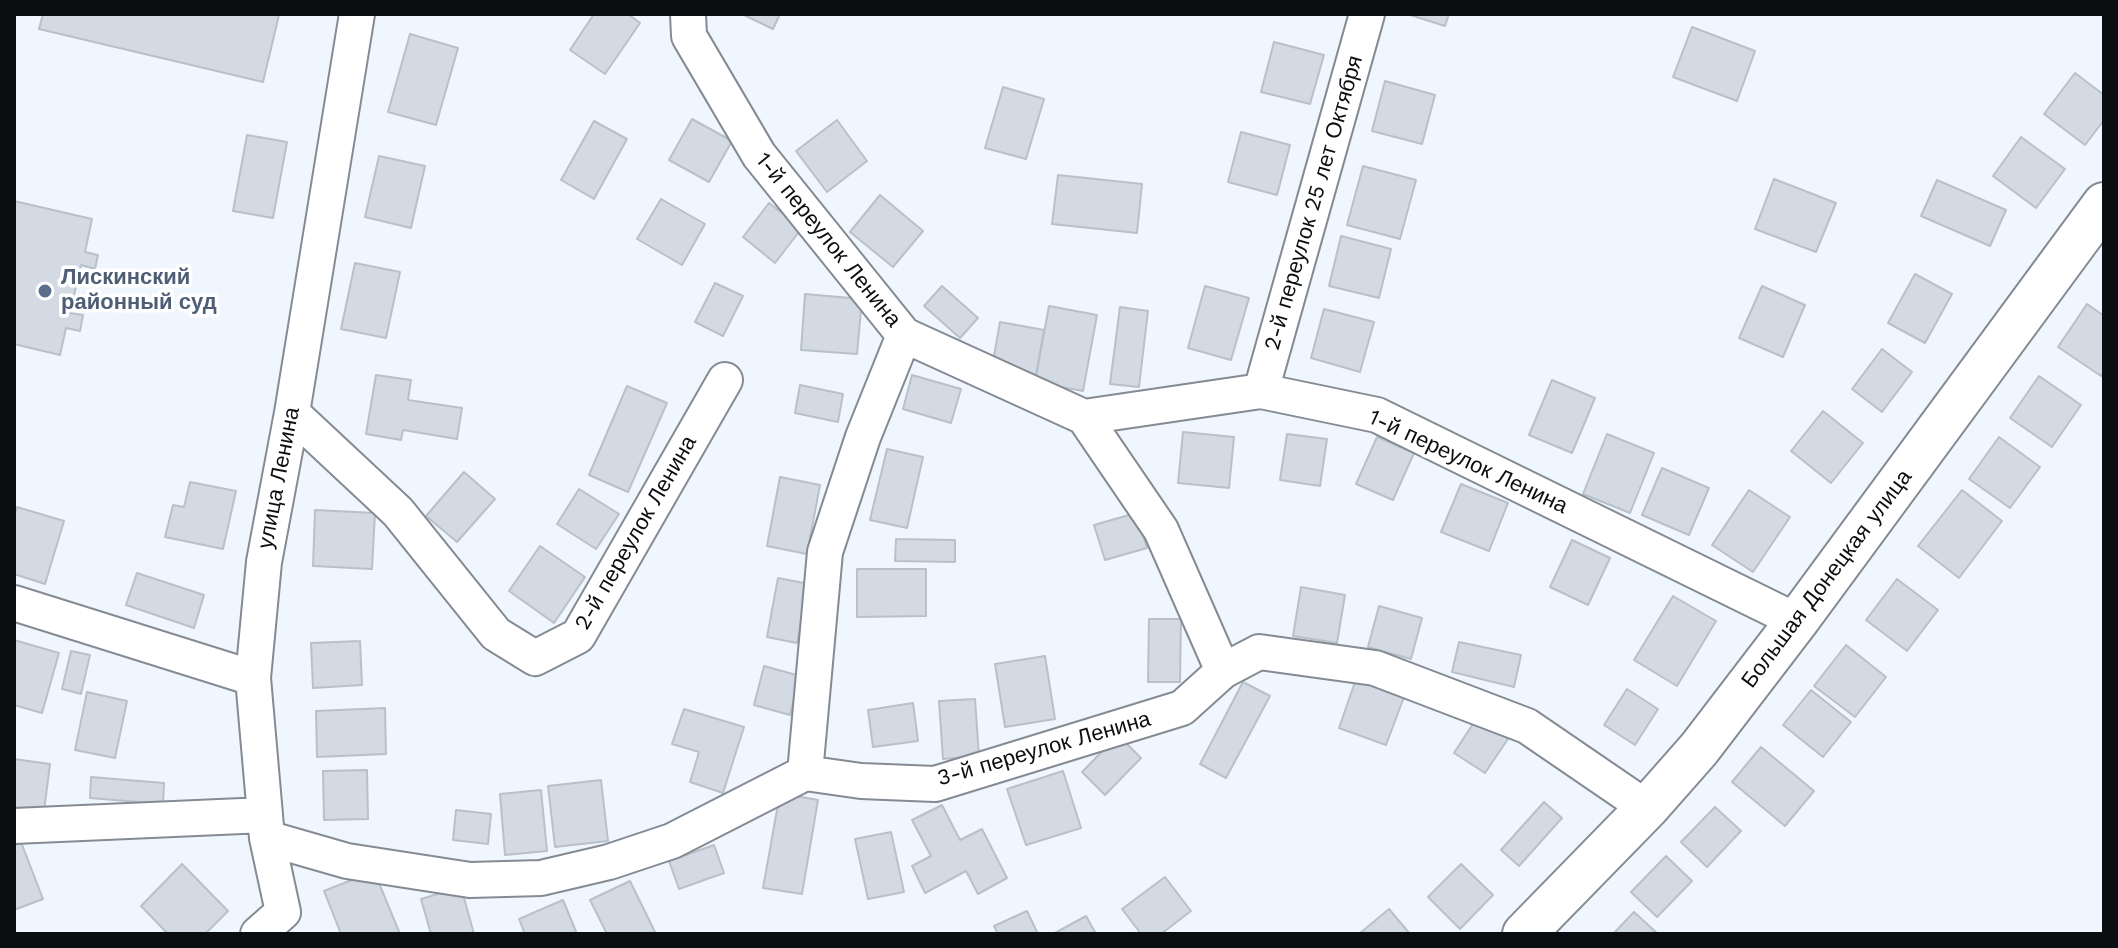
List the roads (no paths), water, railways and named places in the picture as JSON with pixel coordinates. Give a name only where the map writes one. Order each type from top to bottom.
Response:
[{"type":"street","name":"улица Ленина","points":[[279,927],[266,826],[253,678],[264,562],[292,413],[357,14]]},
{"type":"street","name":"1-й переулок Ленина","points":[[688,14],[689,36],[759,155],[904,335],[1084,417],[1261,391],[1377,415],[1797,621]]},
{"type":"street","name":"2-й переулок 25 лет Октября","points":[[1261,391],[1367,14]]},
{"type":"street","name":"Большая Донецкая улица","points":[[1524,934],[1647,808],[1699,749],[2104,204]]},
{"type":"street","points":[[14,826],[266,826],[347,861],[470,880],[541,878],[609,862],[672,841],[805,773],[825,552],[863,437],[904,335]]},
{"type":"street","name":"2-й переулок Ленина","points":[[292,413],[398,512],[496,634],[535,658],[578,636],[725,380]]},
{"type":"street","points":[[1084,417],[1161,530],[1223,671]]},
{"type":"street","points":[[14,603],[253,678]]},
{"type":"street","name":"3-й переулок Ленина","points":[[805,773],[861,781],[935,784],[1182,708],[1223,671],[1259,652],[1375,668],[1527,726],[1647,808]]},
{"type":"place","name":"Лискинский районный суд","points":[[45,291]]}]
